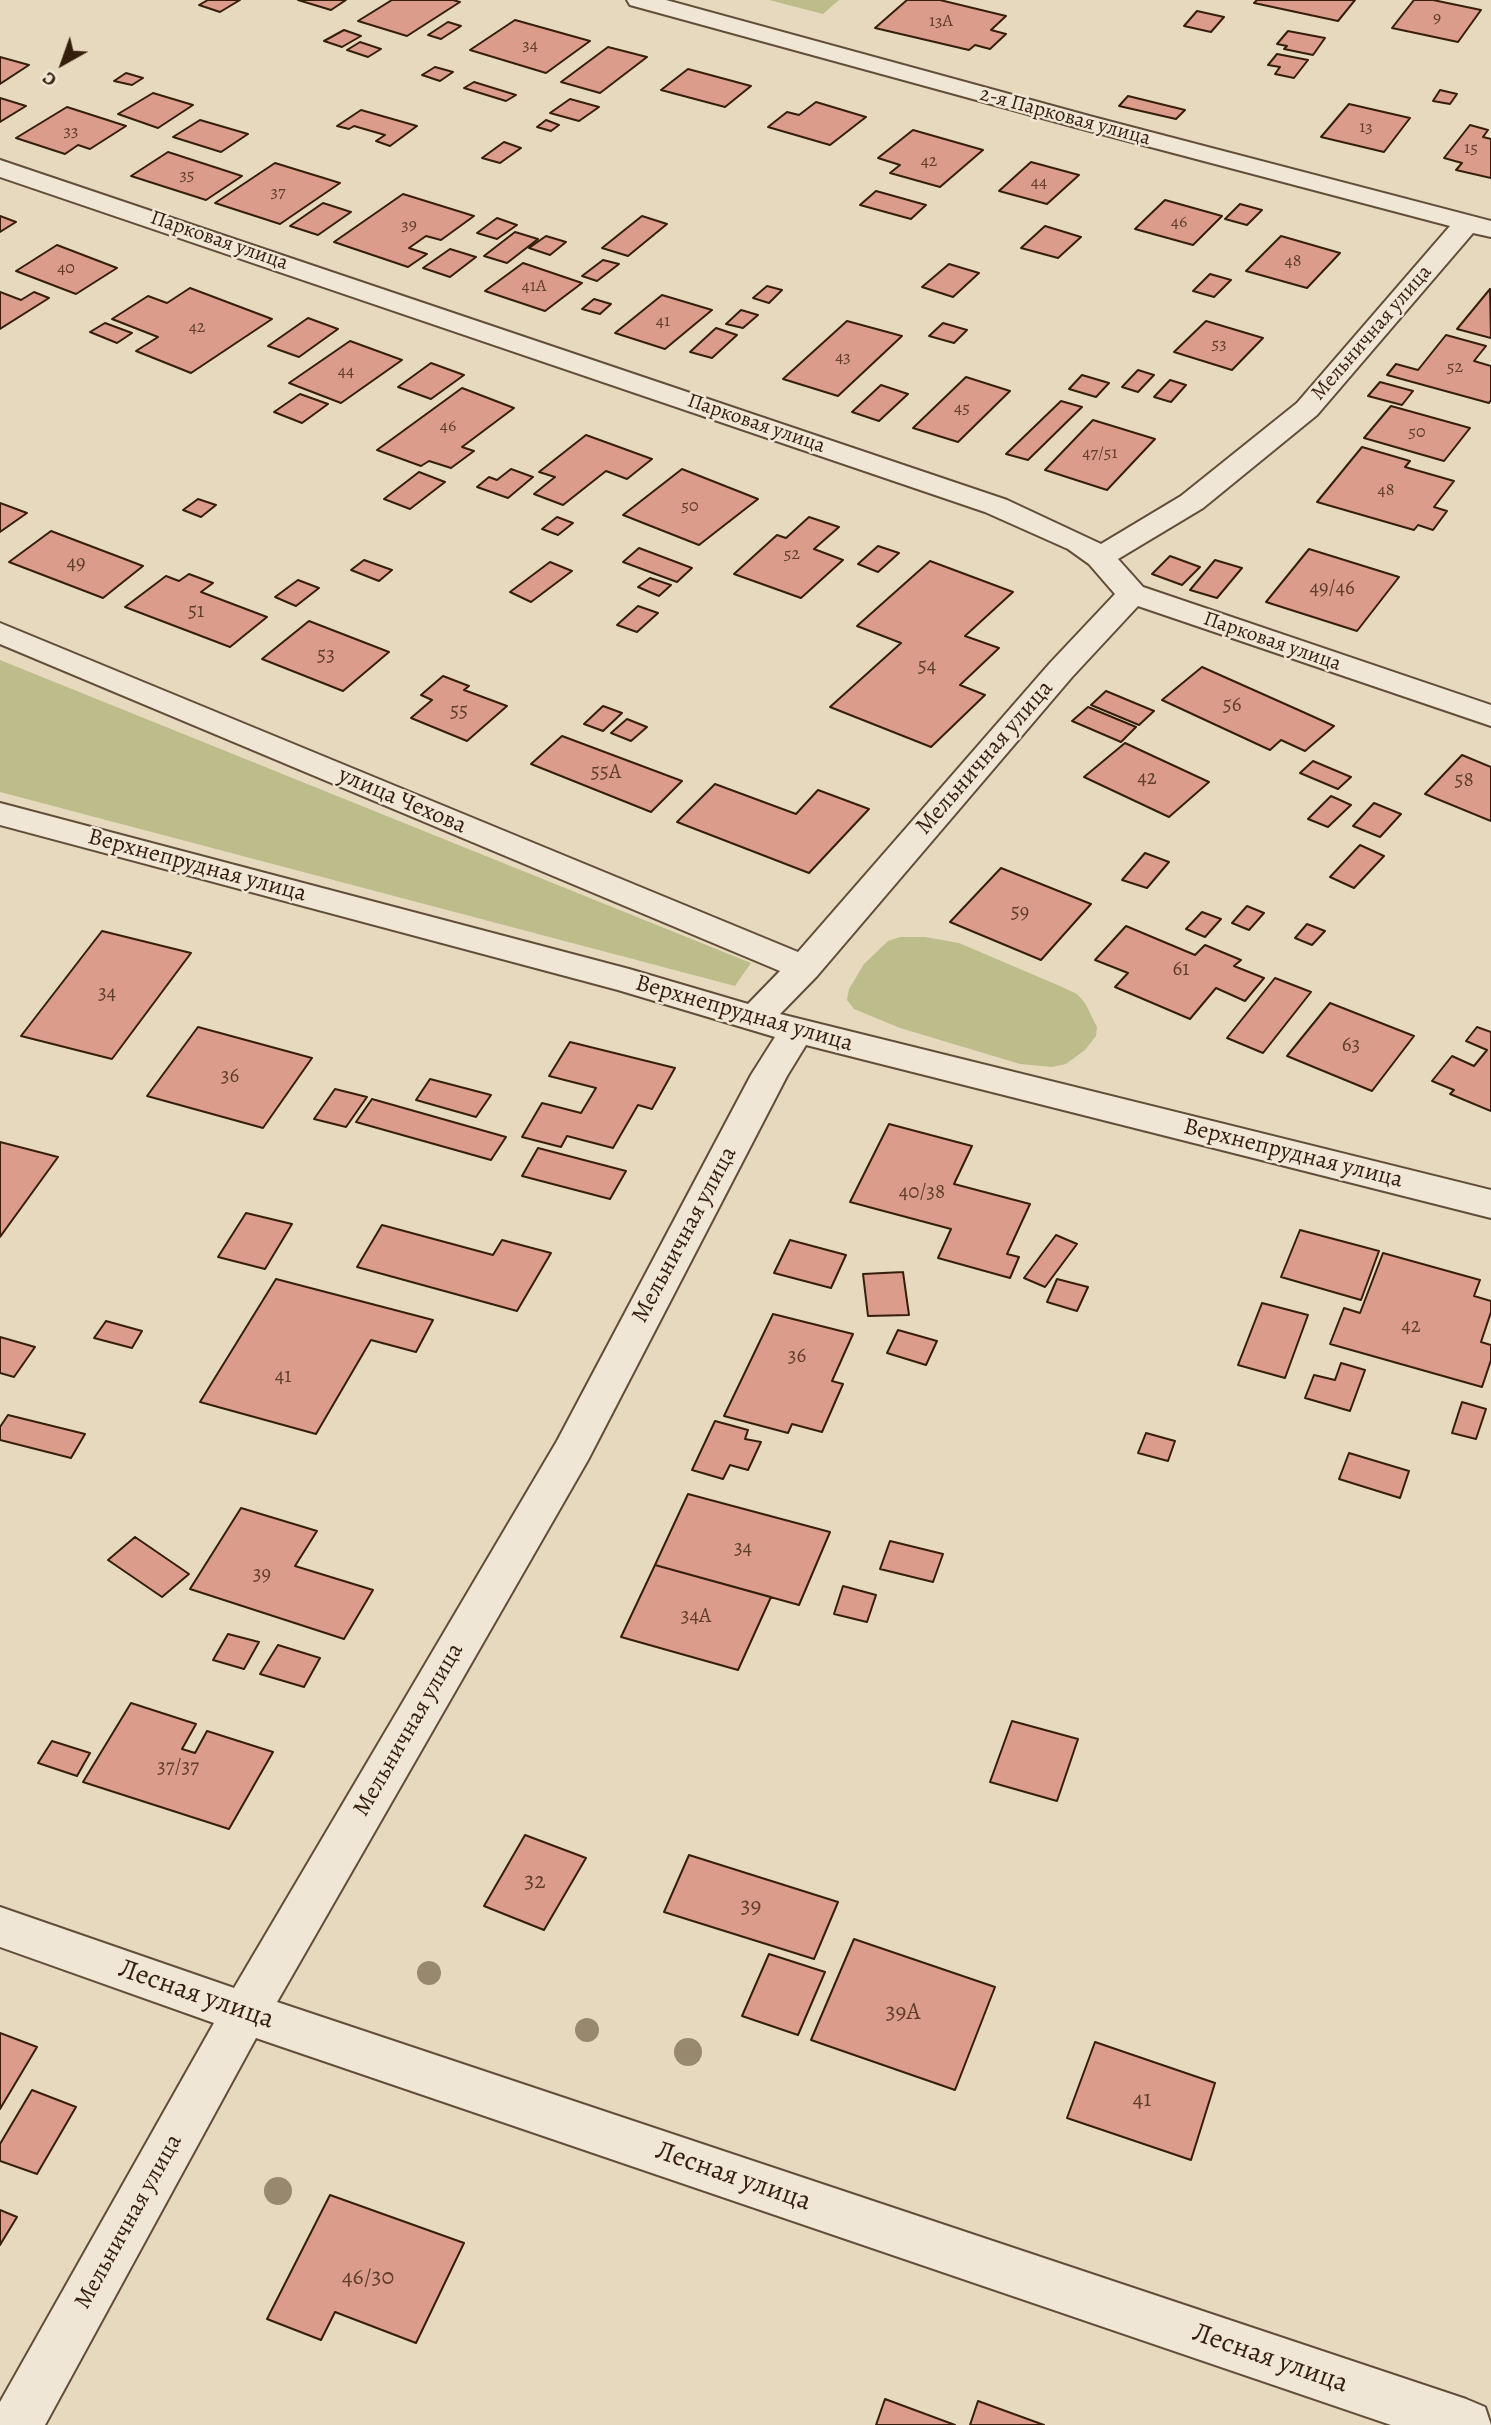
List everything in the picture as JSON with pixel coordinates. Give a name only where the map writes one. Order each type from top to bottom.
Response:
[{"type":"street","name":"2-я Парковая улица","points":[[639,0],[1084,122],[1479,226]]},
{"type":"street","name":"Парковая улица","points":[[0,168],[996,506],[1079,543],[1101,556],[1132,594],[1491,716]]},
{"type":"street","name":"Мельничная улица","points":[[1101,556],[1192,502],[1307,410],[1479,226]]},
{"type":"street","name":"Мельничная улица","points":[[756,1017],[804,968],[1061,670],[1132,594]]},
{"type":"street","name":"улица Чехова","points":[[0,633],[804,968]]},
{"type":"street","name":"Верхнепрудная улица","points":[[0,814],[756,1017],[797,1031],[1491,1204]]},
{"type":"street","name":"Мельничная улица","points":[[16,2425],[245,2013],[573,1449],[769,1075],[797,1031]]},
{"type":"street","name":"Лесная улица","points":[[0,1927],[245,2013],[1466,2425]]},
{"type":"green space","points":[[769,0],[839,0],[823,14]]},
{"type":"green space","points":[[0,660],[751,963],[735,986],[0,792]]},
{"type":"green space","points":[[900,937],[925,937],[959,943],[1077,994],[1085,1003],[1097,1027],[1096,1036],[1085,1050],[1066,1064],[1052,1067],[1020,1064],[900,1028],[854,1009],[847,1000],[849,989],[864,964],[888,941]]},
{"type":"building","points":[[208,0],[240,0],[220,12],[199,5]]},
{"type":"building","points":[[298,0],[346,0],[331,10]]},
{"type":"building","points":[[392,0],[460,2],[407,36],[358,21]]},
{"type":"building","points":[[907,0],[940,0],[1006,16],[991,30],[1006,34],[990,49],[975,45],[969,50],[875,28]]},
{"type":"building","points":[[1257,0],[1355,0],[1338,21],[1254,3]]},
{"type":"building","points":[[1414,0],[1433,0],[1481,10],[1458,42],[1392,28]]},
{"type":"building","points":[[1197,11],[1224,17],[1211,32],[1184,26]]},
{"type":"building","points":[[515,20],[590,41],[546,73],[470,50]]},
{"type":"building","points":[[448,22],[461,26],[441,39],[428,35]]},
{"type":"building","points":[[344,30],[361,36],[342,47],[324,41]]},
{"type":"building","points":[[1288,31],[1325,38],[1313,55],[1284,49],[1287,46],[1277,44]]},
{"type":"building","points":[[360,42],[381,49],[368,57],[347,50]]},
{"type":"building","points":[[608,47],[647,57],[600,93],[561,82]]},
{"type":"building","points":[[1277,54],[1308,60],[1294,78],[1275,74],[1280,67],[1268,65]]},
{"type":"building","points":[[0,57],[29,65],[0,84]]},
{"type":"building","points":[[435,67],[453,72],[440,81],[422,75]]},
{"type":"building","points":[[688,69],[751,86],[725,107],[661,90]]},
{"type":"building","points":[[126,73],[143,78],[132,85],[114,81]]},
{"type":"building","points":[[474,82],[516,95],[506,101],[464,88]]},
{"type":"building","points":[[1440,90],[1457,94],[1450,104],[1433,101]]},
{"type":"building","points":[[153,93],[193,105],[158,128],[118,114]]},
{"type":"building","points":[[1128,96],[1185,110],[1176,119],[1119,106]]},
{"type":"building","points":[[0,98],[26,106],[0,122]]},
{"type":"building","points":[[570,99],[599,107],[579,121],[550,113]]},
{"type":"building","points":[[816,102],[866,117],[830,145],[768,127],[787,112],[799,115]]},
{"type":"building","points":[[1349,104],[1410,118],[1384,152],[1321,137]]},
{"type":"building","points":[[67,107],[126,126],[90,149],[78,145],[65,154],[16,138]]},
{"type":"building","points":[[361,110],[417,126],[390,146],[376,141],[385,135],[354,126],[349,129],[337,126]]},
{"type":"building","points":[[200,120],[248,134],[221,152],[173,137]]},
{"type":"building","points":[[546,120],[559,125],[551,131],[537,127]]},
{"type":"building","points":[[1470,125],[1488,130],[1483,137],[1491,139],[1491,178],[1456,170],[1462,163],[1444,158]]},
{"type":"building","points":[[913,130],[983,150],[940,187],[890,173],[900,165],[878,158]]},
{"type":"building","points":[[504,142],[521,148],[500,163],[482,158]]},
{"type":"building","points":[[168,152],[242,176],[206,200],[131,176]]},
{"type":"building","points":[[1031,162],[1079,175],[1047,204],[999,191]]},
{"type":"building","points":[[275,163],[340,183],[280,224],[215,203]]},
{"type":"building","points":[[876,191],[926,205],[911,219],[860,205]]},
{"type":"building","points":[[403,194],[474,216],[441,240],[426,236],[409,248],[427,254],[408,267],[334,242]]},
{"type":"building","points":[[1165,200],[1222,216],[1193,245],[1135,229]]},
{"type":"building","points":[[323,203],[351,212],[318,235],[290,226]]},
{"type":"building","points":[[1240,204],[1262,210],[1247,225],[1225,219]]},
{"type":"building","points":[[0,216],[16,222],[0,232]]},
{"type":"building","points":[[642,216],[667,224],[628,256],[602,248]]},
{"type":"building","points":[[497,218],[517,225],[497,239],[477,233]]},
{"type":"building","points":[[1045,226],[1081,237],[1058,258],[1021,248]]},
{"type":"building","points":[[515,232],[538,239],[507,263],[484,256]]},
{"type":"building","points":[[546,236],[566,242],[550,255],[529,248]]},
{"type":"building","points":[[1281,236],[1340,253],[1307,288],[1246,271]]},
{"type":"building","points":[[57,245],[117,268],[76,294],[16,271]]},
{"type":"building","points":[[450,249],[476,257],[450,277],[423,268]]},
{"type":"building","points":[[603,260],[619,264],[597,281],[582,276]]},
{"type":"building","points":[[523,263],[582,283],[545,311],[485,291]]},
{"type":"building","points":[[949,264],[979,273],[953,297],[922,287]]},
{"type":"building","points":[[1210,274],[1231,280],[1214,297],[1193,291]]},
{"type":"building","points":[[767,286],[782,290],[769,303],[753,298]]},
{"type":"building","points":[[190,288],[272,319],[191,373],[136,351],[158,337],[112,319],[148,296],[167,303]]},
{"type":"building","points":[[1490,289],[1491,338],[1457,329]]},
{"type":"building","points":[[0,292],[21,300],[34,292],[49,298],[0,329]]},
{"type":"building","points":[[662,295],[712,310],[665,349],[615,333]]},
{"type":"building","points":[[594,299],[611,304],[600,314],[582,309]]},
{"type":"building","points":[[741,310],[758,315],[743,328],[726,324]]},
{"type":"building","points":[[308,318],[338,329],[299,357],[268,346]]},
{"type":"building","points":[[847,321],[902,336],[838,396],[783,379]]},
{"type":"building","points":[[1206,321],[1263,338],[1232,370],[1174,352]]},
{"type":"building","points":[[105,323],[132,333],[117,343],[90,332]]},
{"type":"building","points":[[943,323],[967,330],[954,343],[929,336]]},
{"type":"building","points":[[716,328],[737,335],[712,358],[690,352]]},
{"type":"building","points":[[1446,335],[1486,346],[1474,361],[1491,366],[1489,403],[1387,375],[1396,364],[1418,370]]},
{"type":"building","points":[[350,341],[402,360],[341,403],[289,383]]},
{"type":"building","points":[[431,363],[464,375],[431,399],[398,387]]},
{"type":"building","points":[[1138,370],[1154,375],[1138,392],[1122,387]]},
{"type":"building","points":[[1082,375],[1109,383],[1096,397],[1069,389]]},
{"type":"building","points":[[966,377],[1010,391],[958,442],[913,428]]},
{"type":"building","points":[[1170,380],[1186,385],[1171,402],[1154,397]]},
{"type":"building","points":[[1380,382],[1413,391],[1402,405],[1368,396]]},
{"type":"building","points":[[881,385],[908,394],[879,421],[852,412]]},
{"type":"building","points":[[462,388],[514,408],[462,447],[474,451],[451,468],[429,461],[421,466],[377,450]]},
{"type":"building","points":[[300,394],[328,404],[302,423],[274,412]]},
{"type":"building","points":[[1061,401],[1082,407],[1028,460],[1006,454]]},
{"type":"building","points":[[1391,406],[1470,428],[1444,461],[1364,438]]},
{"type":"building","points":[[1093,420],[1155,439],[1107,490],[1045,470]]},
{"type":"building","points":[[586,435],[652,459],[627,479],[606,471],[563,505],[534,494],[555,477],[539,472]]},
{"type":"building","points":[[1362,447],[1410,461],[1405,467],[1454,481],[1434,507],[1447,511],[1433,530],[1418,525],[1414,530],[1317,502]]},
{"type":"building","points":[[511,469],[533,477],[508,498],[477,487],[489,477],[497,480]]},
{"type":"building","points":[[682,469],[758,499],[699,545],[623,515]]},
{"type":"building","points":[[419,472],[445,482],[410,509],[384,499]]},
{"type":"building","points":[[198,499],[216,505],[201,517],[183,510]]},
{"type":"building","points":[[0,503],[27,513],[0,532]]},
{"type":"building","points":[[557,517],[573,523],[558,535],[542,529]]},
{"type":"building","points":[[809,517],[839,527],[814,549],[843,560],[801,598],[734,574],[777,535],[786,538]]},
{"type":"building","points":[[51,531],[143,566],[103,598],[9,562]]},
{"type":"building","points":[[878,546],[899,553],[878,572],[858,564]]},
{"type":"building","points":[[639,548],[692,568],[677,582],[623,562]]},
{"type":"building","points":[[1309,549],[1399,577],[1357,631],[1266,602]]},
{"type":"building","points":[[1170,556],[1200,567],[1182,585],[1152,574]]},
{"type":"building","points":[[364,560],[392,570],[379,581],[351,570]]},
{"type":"building","points":[[1215,560],[1242,568],[1217,598],[1190,590]]},
{"type":"building","points":[[930,561],[1013,592],[965,636],[999,648],[960,685],[985,695],[931,747],[830,707],[901,643],[857,626]]},
{"type":"building","points":[[550,562],[572,571],[531,602],[510,592]]},
{"type":"building","points":[[189,574],[213,583],[201,592],[267,617],[230,647],[125,607],[166,576],[179,581]]},
{"type":"building","points":[[650,578],[671,585],[659,596],[638,587]]},
{"type":"building","points":[[298,580],[319,588],[296,606],[275,597]]},
{"type":"building","points":[[638,606],[658,613],[637,632],[617,625]]},
{"type":"building","points":[[309,621],[389,652],[343,691],[262,659]]},
{"type":"building","points":[[1202,667],[1334,726],[1305,751],[1281,740],[1270,750],[1162,700]]},
{"type":"building","points":[[443,676],[469,686],[464,690],[507,706],[467,741],[411,718],[432,700],[421,695]]},
{"type":"building","points":[[1106,691],[1154,711],[1139,725],[1091,705]]},
{"type":"building","points":[[603,706],[622,713],[603,731],[584,724]]},
{"type":"building","points":[[1088,707],[1136,727],[1121,742],[1072,721]]},
{"type":"building","points":[[627,719],[647,727],[631,741],[611,733]]},
{"type":"building","points":[[562,736],[682,781],[651,812],[531,764]]},
{"type":"building","points":[[1125,743],[1209,782],[1169,817],[1084,777]]},
{"type":"building","points":[[1462,755],[1491,767],[1491,821],[1425,794]]},
{"type":"building","points":[[1313,761],[1351,777],[1338,789],[1300,773]]},
{"type":"building","points":[[715,784],[796,814],[818,790],[869,809],[809,873],[677,822]]},
{"type":"building","points":[[1331,796],[1351,805],[1328,827],[1308,819]]},
{"type":"building","points":[[1374,803],[1401,814],[1380,837],[1353,826]]},
{"type":"building","points":[[1360,845],[1384,856],[1354,888],[1330,877]]},
{"type":"building","points":[[1145,853],[1169,862],[1147,888],[1122,880]]},
{"type":"building","points":[[1001,868],[1091,904],[1041,960],[950,922]]},
{"type":"building","points":[[1247,906],[1264,913],[1249,930],[1232,923]]},
{"type":"building","points":[[1202,912],[1221,919],[1205,937],[1186,929]]},
{"type":"building","points":[[1307,924],[1325,931],[1312,945],[1295,938]]},
{"type":"building","points":[[1126,926],[1195,955],[1205,945],[1241,960],[1234,966],[1264,978],[1245,1001],[1216,988],[1190,1019],[1115,987],[1128,973],[1095,960]]},
{"type":"building","points":[[102,931],[191,953],[112,1059],[21,1036]]},
{"type":"building","points":[[1275,978],[1311,992],[1263,1053],[1227,1038]]},
{"type":"building","points":[[1330,1003],[1414,1036],[1372,1091],[1287,1056]]},
{"type":"building","points":[[198,1027],[312,1058],[263,1128],[147,1096]]},
{"type":"building","points":[[1477,1027],[1491,1032],[1491,1111],[1450,1094],[1454,1090],[1432,1081],[1452,1056],[1474,1066],[1487,1050],[1466,1041]]},
{"type":"building","points":[[570,1042],[675,1068],[652,1109],[638,1105],[613,1148],[567,1136],[561,1147],[522,1137],[542,1103],[581,1113],[596,1088],[549,1076]]},
{"type":"building","points":[[430,1079],[491,1095],[476,1117],[416,1100]]},
{"type":"building","points":[[335,1089],[367,1097],[346,1127],[314,1119]]},
{"type":"building","points":[[372,1099],[506,1137],[491,1160],[356,1122]]},
{"type":"building","points":[[889,1124],[972,1146],[954,1184],[1030,1204],[1007,1254],[1019,1257],[1010,1278],[938,1258],[951,1229],[850,1202]]},
{"type":"building","points":[[0,1142],[58,1157],[0,1237]]},
{"type":"building","points":[[538,1148],[626,1171],[610,1199],[522,1176]]},
{"type":"building","points":[[246,1213],[292,1224],[265,1269],[218,1257]]},
{"type":"building","points":[[382,1225],[493,1255],[502,1240],[551,1253],[517,1311],[357,1267]]},
{"type":"building","points":[[1300,1230],[1379,1251],[1361,1300],[1281,1277]]},
{"type":"building","points":[[1056,1235],[1077,1244],[1045,1287],[1024,1278]]},
{"type":"building","points":[[790,1240],[846,1255],[831,1288],[774,1273]]},
{"type":"building","points":[[1383,1253],[1480,1280],[1474,1296],[1491,1301],[1491,1312],[1481,1342],[1491,1345],[1491,1360],[1482,1387],[1330,1344],[1344,1308],[1360,1313]]},
{"type":"building","points":[[903,1272],[909,1315],[868,1316],[863,1274]]},
{"type":"building","points":[[276,1279],[433,1320],[416,1352],[371,1340],[316,1434],[200,1402]]},
{"type":"building","points":[[1057,1279],[1088,1287],[1077,1311],[1047,1302]]},
{"type":"building","points":[[1262,1303],[1308,1315],[1285,1378],[1238,1365]]},
{"type":"building","points":[[773,1314],[853,1334],[832,1381],[843,1384],[822,1432],[792,1424],[788,1433],[724,1416]]},
{"type":"building","points":[[106,1321],[142,1331],[132,1348],[94,1338]]},
{"type":"building","points":[[898,1330],[937,1341],[926,1365],[887,1353]]},
{"type":"building","points":[[0,1337],[35,1347],[14,1377],[0,1373]]},
{"type":"building","points":[[1341,1363],[1365,1370],[1350,1411],[1305,1398],[1314,1375],[1335,1380]]},
{"type":"building","points":[[1462,1402],[1486,1409],[1476,1439],[1452,1433]]},
{"type":"building","points":[[8,1415],[85,1434],[71,1458],[0,1440],[0,1427]]},
{"type":"building","points":[[715,1421],[748,1430],[745,1439],[761,1442],[748,1470],[730,1465],[723,1479],[692,1470]]},
{"type":"building","points":[[1146,1433],[1175,1441],[1168,1461],[1138,1453]]},
{"type":"building","points":[[1349,1453],[1409,1471],[1400,1498],[1339,1479]]},
{"type":"building","points":[[688,1494],[830,1532],[799,1605],[655,1565]]},
{"type":"building","points":[[241,1508],[317,1531],[295,1566],[373,1590],[344,1639],[190,1589]]},
{"type":"building","points":[[135,1537],[189,1574],[162,1597],[108,1560]]},
{"type":"building","points":[[890,1541],[943,1554],[933,1582],[880,1569]]},
{"type":"building","points":[[655,1565],[771,1597],[738,1670],[621,1637]]},
{"type":"building","points":[[843,1586],[876,1595],[867,1622],[834,1614]]},
{"type":"building","points":[[228,1634],[259,1642],[244,1669],[213,1660]]},
{"type":"building","points":[[278,1645],[320,1658],[304,1687],[260,1674]]},
{"type":"building","points":[[131,1703],[196,1724],[182,1749],[195,1753],[207,1731],[273,1752],[229,1829],[83,1782]]},
{"type":"building","points":[[1012,1721],[1078,1739],[1057,1801],[990,1782]]},
{"type":"building","points":[[52,1741],[90,1753],[77,1776],[38,1763]]},
{"type":"building","points":[[525,1835],[586,1858],[544,1930],[484,1906]]},
{"type":"building","points":[[689,1855],[838,1902],[814,1959],[664,1912]]},
{"type":"building","points":[[854,1939],[995,1987],[955,2090],[811,2040]]},
{"type":"building","points":[[769,1954],[825,1972],[798,2035],[742,2016]]},
{"type":"building","points":[[0,2033],[37,2047],[0,2109]]},
{"type":"building","points":[[1095,2042],[1215,2083],[1191,2160],[1067,2118]]},
{"type":"building","points":[[32,2090],[76,2107],[37,2174],[0,2161],[0,2144]]},
{"type":"building","points":[[330,2195],[464,2243],[416,2343],[335,2312],[321,2340],[267,2319]]},
{"type":"building","points":[[0,2210],[17,2217],[0,2245]]},
{"type":"building","points":[[885,2399],[955,2425],[876,2425]]},
{"type":"building","points":[[978,2401],[1044,2425],[970,2425]]}]
